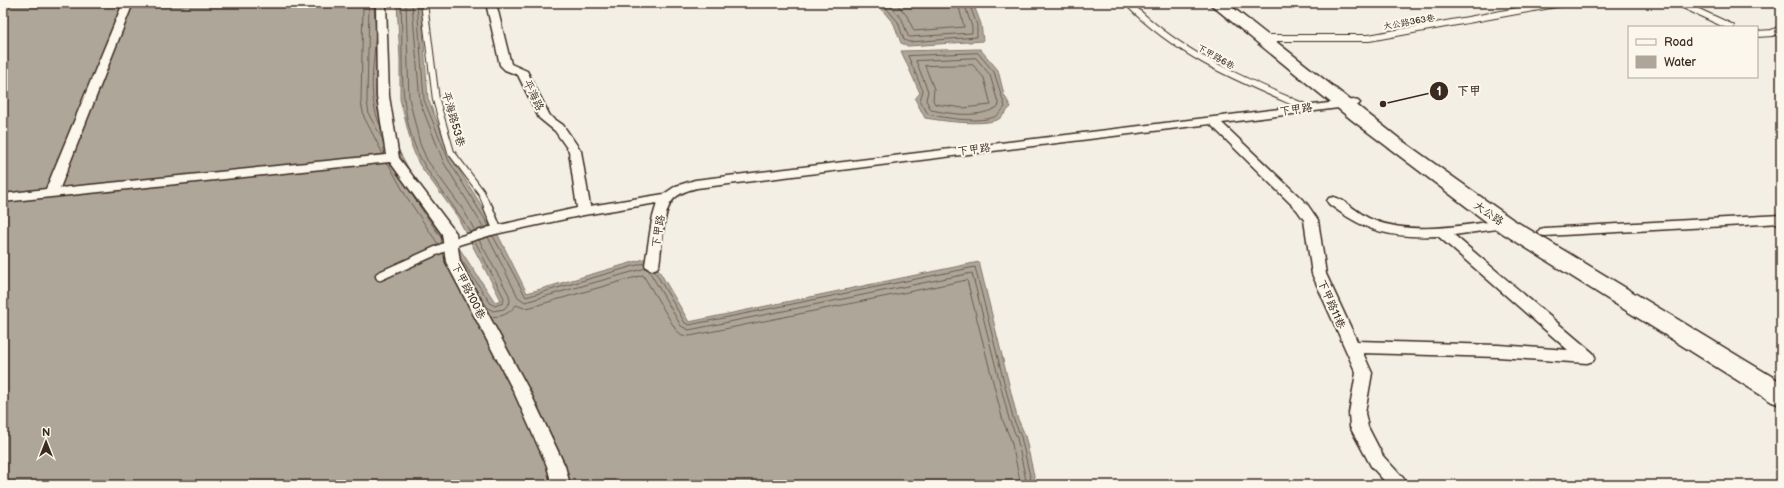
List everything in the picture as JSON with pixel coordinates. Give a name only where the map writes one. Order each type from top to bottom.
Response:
[{"type":"main road","name":"大公路","points":[[1217,3],[1264,37],[1464,196],[1504,224],[1781,395]]},
{"type":"main road","name":"大公路","points":[[1228,3],[1264,37]]},
{"type":"main road","name":"大公路","points":[[1348,103],[1438,167],[1781,378]]},
{"type":"street","points":[[51,193],[128,3]]},
{"type":"street","name":"下甲路100巷","points":[[381,3],[383,96],[393,158],[449,233],[454,243],[453,262],[521,390],[556,466],[561,485]]},
{"type":"street","name":"平海路","points":[[492,3],[506,65],[509,68],[523,73],[545,118],[559,128],[575,151],[584,211]]},
{"type":"street","name":"下甲路","points":[[652,265],[662,205],[668,197],[679,190],[712,180],[1213,121],[1348,103]]},
{"type":"street","name":"下甲路11巷","points":[[1213,121],[1302,207],[1311,220],[1319,274],[1364,373],[1357,413],[1359,427],[1366,443],[1378,461],[1399,485]]},
{"type":"street","points":[[3,198],[393,158]]},
{"type":"street","points":[[494,230],[584,211],[668,197]]},
{"type":"street","points":[[1334,201],[1354,216],[1372,225],[1399,231],[1441,231],[1504,224]]},
{"type":"street","points":[[1545,232],[1781,219]]},
{"type":"street","points":[[1351,347],[1498,351],[1587,358],[1441,231]]},
{"type":"lane","name":"平海路53巷","points":[[424,3],[424,14],[436,100],[451,152],[481,192],[494,230]]},
{"type":"lane","name":"下甲路6巷","points":[[1128,3],[1175,44],[1188,52],[1232,76],[1307,108]]},
{"type":"lane","name":"大公路363巷","points":[[1264,37],[1369,38],[1561,3]]},
{"type":"lane","points":[[1679,3],[1729,26]]},
{"type":"lane","points":[[1758,34],[1765,34],[1781,29]]},
{"type":"lane","points":[[380,276],[454,243],[494,230]]},
{"type":"water","points":[[3,3],[378,3],[376,99],[378,112],[419,188],[495,302],[501,300],[457,216],[419,164],[412,147],[400,99],[400,59],[397,3],[421,3],[428,99],[452,159],[490,219],[527,293],[651,257],[689,322],[979,262],[1017,417],[1025,435],[1036,485],[3,485]]},
{"type":"water","points":[[882,3],[973,3],[981,24],[983,41],[908,46],[901,43],[894,24],[878,5]]},
{"type":"water","points":[[980,49],[998,70],[1004,95],[1011,107],[999,119],[990,122],[961,122],[925,118],[915,99],[920,93],[901,51]]},
{"type":"place","name":"下甲","points":[[1383,104]]}]
